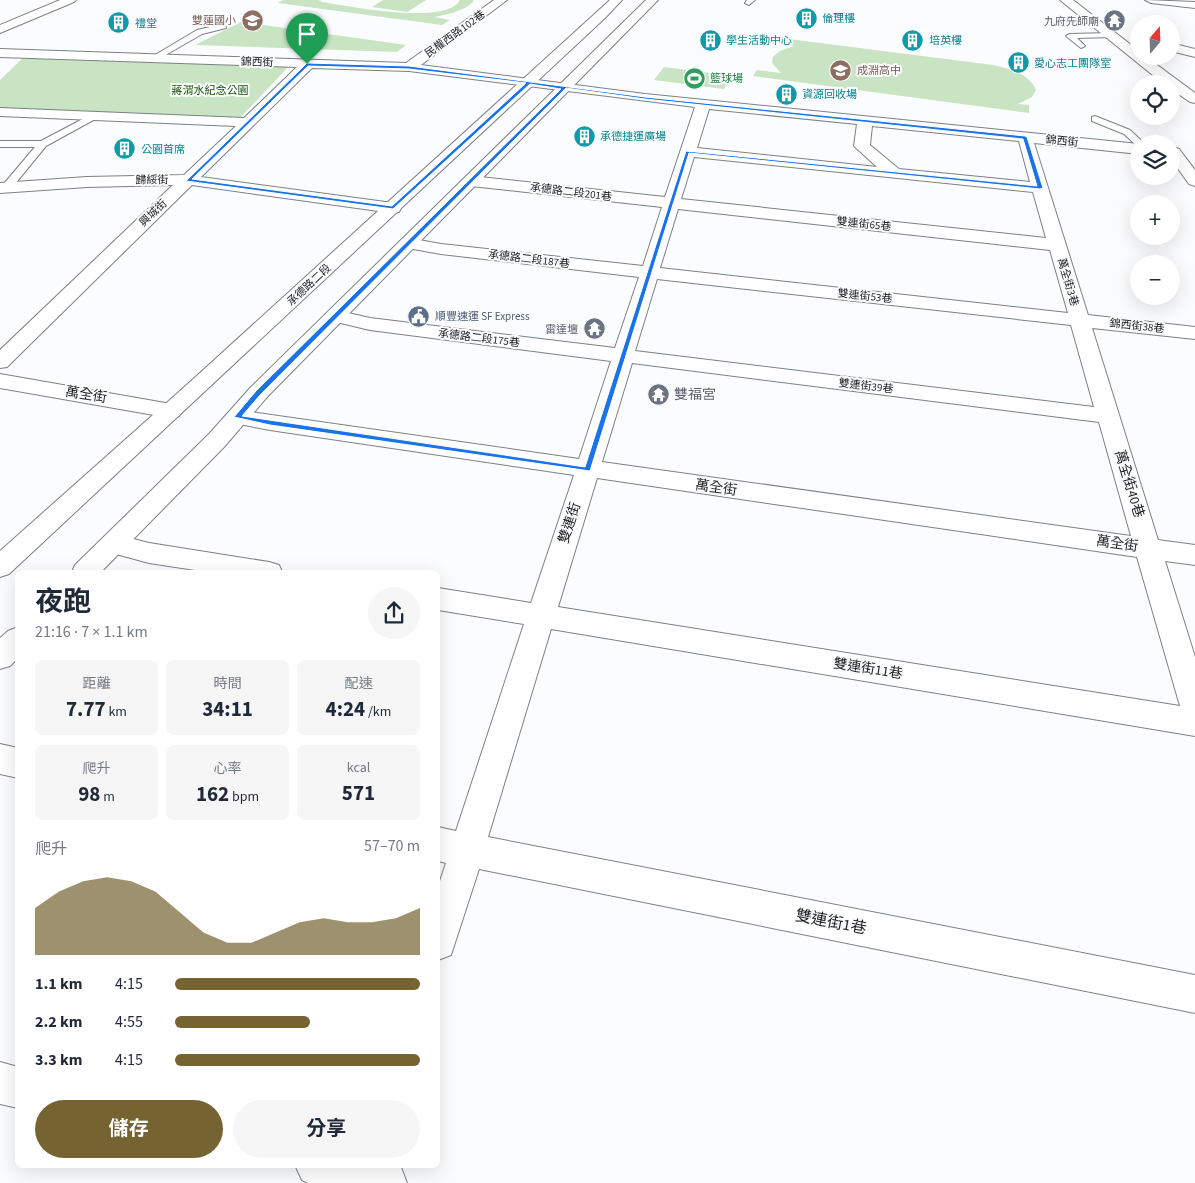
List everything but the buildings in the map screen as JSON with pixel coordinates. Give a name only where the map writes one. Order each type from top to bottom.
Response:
[{"type":"street","points":[[0,29],[70,0]]},
{"type":"street","name":"民權西路102巷","points":[[409,67],[501,0]]},
{"type":"street","name":"承德路二段","points":[[0,567],[393,208],[616,0]]},
{"type":"street","points":[[87,570],[217,440],[259,392],[334,316],[652,0]]},
{"type":"street","points":[[1066,0],[1161,75]]},
{"type":"street","points":[[1151,0],[1195,5]]},
{"type":"street","points":[[1107,33],[1130,35]]},
{"type":"street","points":[[1180,49],[1195,53]]},
{"type":"street","name":"錦西街","points":[[3,59],[18,54],[409,67],[703,104],[1130,148]]},
{"type":"street","name":"興城街","points":[[0,362],[307,64]]},
{"type":"street","points":[[1180,82],[1195,87]]},
{"type":"street","points":[[1180,88],[1195,99]]},
{"type":"street","name":"雙連街","points":[[440,928],[452,847],[541,616],[703,104]]},
{"type":"street","points":[[0,112],[247,122]]},
{"type":"street","points":[[865,120],[862,146],[894,173]]},
{"type":"street","name":"萬全街3巷","points":[[1025,137],[1080,320]]},
{"type":"street","points":[[688,152],[1040,188]]},
{"type":"street","points":[[1180,153],[1195,155]]},
{"type":"street","points":[[1180,161],[1195,181]]},
{"type":"street","name":"歸綏街","points":[[3,188],[87,182],[188,180],[393,208]]},
{"type":"street","name":"承德路二段201巷","points":[[471,180],[672,203]]},
{"type":"street","name":"雙連街65巷","points":[[672,203],[1057,245]]},
{"type":"street","name":"承德路二段187巷","points":[[408,243],[441,249],[650,272]]},
{"type":"street","name":"雙連街53巷","points":[[650,272],[1080,320]]},
{"type":"street","name":"承德路二段175巷","points":[[334,316],[370,324],[623,356]]},
{"type":"street","name":"錦西街38巷","points":[[1080,320],[1195,332]]},
{"type":"street","name":"萬全街40巷","points":[[1080,320],[1195,706]]},
{"type":"street","name":"雙連街39巷","points":[[623,356],[1108,416]]},
{"type":"street","name":"萬全街","points":[[0,381],[171,411]]},
{"type":"street","name":"萬全街","points":[[237,417],[587,470],[1195,555]]},
{"type":"street","points":[[114,544],[149,554],[256,570]]},
{"type":"street","name":"雙連街11巷","points":[[440,599],[1195,722]]},
{"type":"street","points":[[0,657],[15,643]]},
{"type":"street","points":[[0,759],[15,762]]},
{"type":"street","name":"雙連街1巷","points":[[452,847],[1195,994]]},
{"type":"street","points":[[0,1083],[15,1087]]},
{"type":"street","points":[[334,1168],[372,1175]]},
{"type":"lane","points":[[154,58],[200,32],[223,26],[221,22]]},
{"type":"lane","points":[[1081,46],[1070,36],[1107,33]]},
{"type":"lane","points":[[3,188],[43,144],[94,116]]},
{"type":"lane","points":[[1095,119],[1130,135]]},
{"type":"lane","points":[[0,144],[43,144]]},
{"type":"green space","points":[[283,0],[318,0],[373,10],[417,13],[436,12],[451,8],[460,0],[473,0],[473,2],[450,14],[434,17],[450,20],[442,25],[278,3]]},
{"type":"green space","points":[[383,0],[426,0],[407,12],[372,7]]},
{"type":"green space","points":[[241,22],[406,45],[397,52],[195,45]]},
{"type":"green space","points":[[781,38],[993,65],[1012,70],[1024,76],[1029,79],[1036,90],[1032,97],[1018,104],[1029,105],[1029,113],[753,76],[757,70],[781,73],[772,63],[773,57],[780,51],[794,46],[778,43]]},
{"type":"green space","name":"蔣渭水紀念公園","points":[[23,58],[289,66],[240,118],[0,109],[0,80]]},
{"type":"green space","name":"籃球場","points":[[664,67],[733,76],[724,89],[654,80]]},
{"type":"place","name":"倫理樓","points":[[806,18]]},
{"type":"place","name":"雙蓮國小","points":[[252,20]]},
{"type":"place","name":"九府先師廟","points":[[1115,21]]},
{"type":"place","name":"禮堂","points":[[119,23]]},
{"type":"place","name":"學生活動中心","points":[[710,40]]},
{"type":"place","name":"培英樓","points":[[913,40]]},
{"type":"place","name":"愛心志工團隊室","points":[[1018,63]]},
{"type":"place","name":"成淵高中","points":[[841,70]]},
{"type":"place","name":"籃球場","points":[[694,78]]},
{"type":"place","name":"資源回收場","points":[[786,94]]},
{"type":"place","name":"承德捷運廣場","points":[[584,136]]},
{"type":"place","name":"公園首席","points":[[125,149]]},
{"type":"place","name":"順豐速運 SF Express","points":[[419,316]]},
{"type":"place","name":"雷達壇","points":[[594,329]]},
{"type":"place","name":"雙福宮","points":[[658,395]]},
{"type":"route","points":[[307,64],[188,180],[393,208],[529,82],[564,88],[259,392],[237,417],[270,423],[587,470],[688,152],[1040,188],[1025,137],[588,92],[529,82],[409,67],[307,64]]}]
